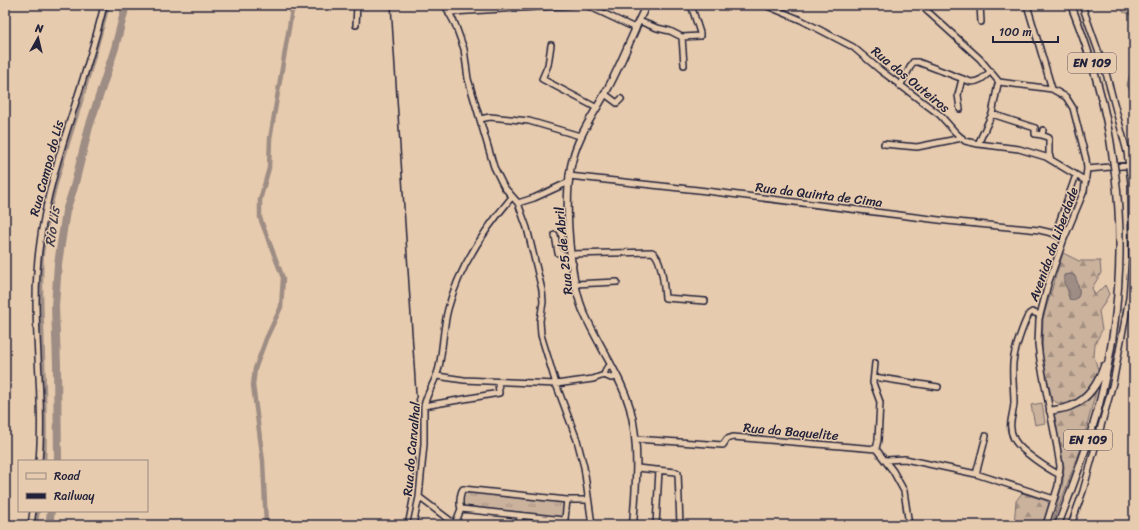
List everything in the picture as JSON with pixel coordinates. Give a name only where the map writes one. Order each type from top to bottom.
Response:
[{"type":"main road","name":"Rua 25 de Abril","points":[[633,525],[637,468],[635,439],[630,409],[617,377],[583,312],[575,284],[569,219],[569,179],[574,153],[580,136],[620,65],[646,5]]},
{"type":"main road","name":"EN 109","points":[[1058,525],[1079,469],[1094,422],[1105,376],[1110,353],[1117,303],[1120,257],[1118,204],[1108,122],[1087,46],[1071,5]]},
{"type":"main road","points":[[1050,411],[1070,407],[1085,396],[1098,381],[1110,353]]},
{"type":"street","name":"Rua Campo do Lis","points":[[39,460],[40,428],[37,310],[39,251],[51,185],[104,5]]},
{"type":"street","points":[[356,25],[358,5]]},
{"type":"street","points":[[445,5],[455,24],[464,49],[468,79],[494,167],[504,187],[518,203],[527,228],[540,278],[543,302],[540,321],[541,335],[584,467],[592,525]]},
{"type":"street","points":[[449,14],[452,12],[571,5]]},
{"type":"street","points":[[586,5],[635,28]]},
{"type":"street","points":[[639,21],[670,31],[682,37],[700,36],[691,5]]},
{"type":"street","name":"Rua dos Outeiros","points":[[765,5],[801,20],[848,44],[900,86],[940,115],[962,138],[968,142],[1019,149],[1051,160],[1086,181]]},
{"type":"street","points":[[981,22],[982,5]]},
{"type":"street","points":[[927,7],[980,59],[999,82],[1052,89],[1027,5]]},
{"type":"street","points":[[1071,525],[1085,484],[1113,383],[1129,298],[1132,258],[1132,165],[1106,73],[1082,5]]},
{"type":"street","points":[[682,37],[684,65]]},
{"type":"street","points":[[551,45],[548,65],[542,79],[597,108]]},
{"type":"street","points":[[900,86],[911,64],[915,62],[971,82],[977,82],[991,71]]},
{"type":"street","points":[[960,109],[958,95],[962,79]]},
{"type":"street","points":[[978,144],[992,114],[999,82]]},
{"type":"street","name":"Avenida da Liberdade","points":[[1046,525],[1060,475],[1058,454],[1039,355],[1038,331],[1040,315],[1048,284],[1064,239],[1084,191],[1086,181],[1083,144],[1072,106],[1066,97],[1052,89]]},
{"type":"street","points":[[605,94],[618,103],[620,99]]},
{"type":"street","points":[[992,114],[1035,128],[1035,134],[1043,132],[1048,138],[1051,160]]},
{"type":"street","points":[[480,119],[490,117],[529,121],[580,136]]},
{"type":"street","points":[[884,144],[917,147],[962,138]]},
{"type":"street","points":[[1086,169],[1132,165]]},
{"type":"street","points":[[1055,234],[1076,175]]},
{"type":"street","points":[[518,203],[534,198],[569,179]]},
{"type":"street","name":"Rua da Quinta de Cima","points":[[569,179],[698,190],[947,221],[1039,230],[1055,234],[1064,239]]},
{"type":"street","name":"Rua do Carvalhal","points":[[413,525],[419,497],[424,444],[425,400],[437,376],[440,364],[445,322],[451,298],[464,266],[476,244],[512,197]]},
{"type":"street","points":[[555,235],[558,253],[565,254],[572,264]]},
{"type":"street","points":[[572,254],[652,252],[657,257],[664,283],[665,300],[705,301]]},
{"type":"street","points":[[575,284],[617,282]]},
{"type":"street","points":[[1040,315],[1032,312],[1029,314],[1015,352],[1013,364],[1014,405],[1010,420],[1014,439],[1017,444],[1047,469],[1060,475]]},
{"type":"street","points":[[875,363],[873,383],[880,402],[878,440],[876,449],[886,460],[904,491],[909,525]]},
{"type":"street","points":[[604,375],[606,369],[611,365]]},
{"type":"street","points":[[437,376],[464,380],[556,384],[592,379],[604,375],[611,378],[617,377]]},
{"type":"street","points":[[874,377],[938,387]]},
{"type":"street","points":[[424,406],[499,393],[498,382]]},
{"type":"street","points":[[976,474],[986,436]]},
{"type":"street","name":"Rua da Baquelite","points":[[635,439],[724,445],[728,439],[733,437],[876,449]]},
{"type":"street","points":[[886,460],[905,459],[976,474],[1054,499]]},
{"type":"street","points":[[637,468],[676,472],[678,474],[680,525]]},
{"type":"street","points":[[656,525],[659,470]]},
{"type":"street","points":[[419,497],[456,525],[461,509],[460,506],[463,489],[567,500],[588,500]]},
{"type":"street","points":[[461,509],[565,520],[567,500]]},
{"type":"street","points":[[31,525],[33,512]]},
{"type":"street","points":[[519,525],[520,516]]},
{"type":"green space","points":[[1122,5],[1134,5],[1134,15],[1123,12]]},
{"type":"green space","points":[[1134,60],[1134,98],[1127,85]]},
{"type":"green space","points":[[1063,253],[1079,261],[1100,261],[1101,273],[1092,288],[1095,295],[1105,285],[1109,294],[1099,311],[1102,330],[1095,344],[1094,356],[1098,370],[1092,383],[1082,396],[1067,404],[1062,404],[1052,399],[1042,355],[1043,318]],"holes":[[[1072,274],[1079,288],[1078,297],[1068,296],[1068,291],[1064,282],[1065,275]]]},
{"type":"green space","points":[[1097,388],[1080,451],[1052,525],[1063,481],[1064,467],[1054,413],[1085,400]]},
{"type":"green space","points":[[1042,403],[1045,423],[1035,425],[1031,405]]},
{"type":"green space","points":[[466,491],[564,502],[563,517],[464,506],[462,503],[462,498]]},
{"type":"green space","points":[[1022,493],[1047,501],[1049,504],[1043,525],[1014,525],[1016,501]]},
{"type":"shaded area","points":[[1071,274],[1075,276],[1079,290],[1077,298],[1074,300],[1069,299],[1069,291],[1064,284],[1064,275]]},
{"type":"waterway","points":[[44,460],[45,411],[41,290],[42,253],[48,215],[58,177],[108,5]]},
{"type":"waterway","name":"Rio Lis","points":[[58,460],[55,306],[58,264],[66,211],[74,187],[89,127],[115,48],[126,5]]},
{"type":"waterway","points":[[266,525],[263,461],[253,385],[255,369],[266,339],[281,307],[283,278],[260,218],[260,200],[269,168],[270,139],[292,5]]},
{"type":"waterway","points":[[35,525],[38,512]]},
{"type":"waterway","name":"Rio Lis","points":[[49,525],[51,512]]},
{"type":"railway","points":[[391,5],[417,409],[414,477],[405,525]]}]
